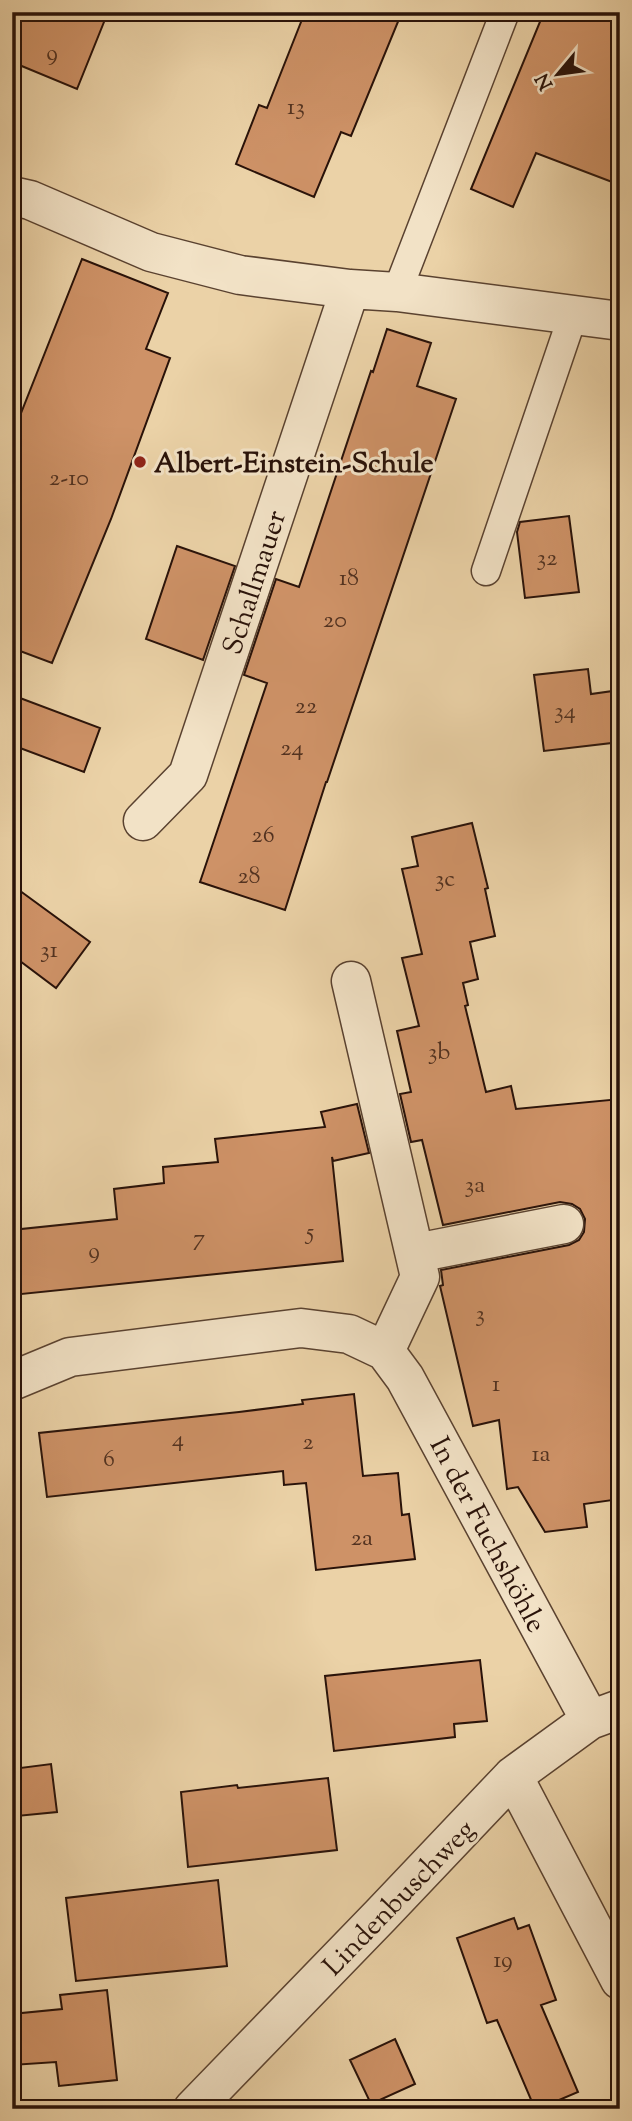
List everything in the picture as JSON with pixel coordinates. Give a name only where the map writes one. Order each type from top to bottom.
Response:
[{"type":"street","points":[[12,196],[30,200],[151,251],[240,275],[620,321]]},
{"type":"street","name":"Schallmauer","points":[[144,821],[188,775],[351,289]]},
{"type":"street","points":[[351,981],[420,1277],[385,1351]]},
{"type":"street","points":[[416,1253],[564,1224]]},
{"type":"street","name":"In der Fuchshöhle","points":[[12,1381],[70,1357],[301,1328],[349,1334],[385,1351],[405,1378],[605,1714]]},
{"type":"street","name":"Lindenbuschweg","points":[[193,2109],[513,1776],[605,1714]]},
{"type":"street","points":[[513,1776],[620,1980]]},
{"type":"lane","points":[[397,292],[505,12]]},
{"type":"lane","points":[[486,571],[573,315]]},
{"type":"building","points":[[24,12],[108,12],[77,89],[12,62],[12,41]]},
{"type":"building","points":[[305,12],[402,12],[351,136],[341,132],[314,197],[236,164],[259,105],[267,108]]},
{"type":"building","points":[[544,12],[620,12],[620,185],[536,153],[513,207],[471,189]]},
{"type":"building","points":[[82,259],[168,293],[146,349],[170,358],[111,519],[52,663],[12,648],[12,436]]},
{"type":"building","points":[[387,329],[431,343],[417,386],[456,399],[285,910],[200,882],[267,683],[244,675],[276,579],[299,587]]},
{"type":"building","points":[[569,516],[579,592],[525,598],[517,532],[520,522]]},
{"type":"building","points":[[177,546],[235,566],[203,660],[146,639]]},
{"type":"building","points":[[588,669],[591,694],[620,690],[620,742],[544,751],[534,675]]},
{"type":"building","points":[[12,695],[100,728],[84,772],[12,745]]},
{"type":"building","points":[[472,823],[488,888],[485,889],[495,936],[470,942],[478,979],[463,983],[468,1005],[465,1006],[486,1092],[511,1086],[516,1109],[620,1099],[620,1499],[584,1504],[587,1527],[545,1532],[518,1487],[507,1489],[499,1420],[473,1426],[440,1286],[443,1285],[441,1270],[569,1245],[579,1240],[584,1232],[585,1219],[580,1209],[560,1202],[443,1225],[422,1140],[411,1142],[400,1094],[411,1092],[397,1031],[419,1026],[402,958],[422,954],[402,869],[418,866],[412,837]]},
{"type":"building","points":[[12,885],[90,942],[56,988],[12,955]]},
{"type":"building","points":[[357,1104],[369,1153],[333,1161],[332,1157],[343,1261],[12,1295],[12,1230],[117,1219],[114,1189],[164,1183],[163,1167],[218,1162],[215,1139],[325,1127],[321,1112]]},
{"type":"building","points":[[354,1394],[363,1476],[398,1473],[402,1515],[409,1514],[415,1559],[316,1570],[306,1483],[284,1485],[283,1471],[47,1497],[39,1433],[239,1412],[303,1404],[302,1400]]},
{"type":"building","points":[[480,1660],[487,1721],[454,1724],[455,1737],[334,1751],[325,1676]]},
{"type":"building","points":[[51,1764],[57,1812],[17,1816],[12,1769]]},
{"type":"building","points":[[328,1778],[337,1850],[188,1867],[181,1792]]},
{"type":"building","points":[[218,1880],[227,1966],[76,1981],[66,1898]]},
{"type":"building","points":[[514,1918],[518,1929],[529,1925],[556,2000],[541,2005],[578,2092],[538,2109],[535,2109],[497,2020],[487,2023],[457,1938]]},
{"type":"building","points":[[107,1990],[117,2080],[59,2086],[56,2062],[12,2065],[12,2014],[62,2009],[60,1995]]},
{"type":"building","points":[[395,2039],[415,2084],[371,2104],[350,2060]]},
{"type":"place","name":"Albert-Einstein-Schule","points":[[140,462]]}]
